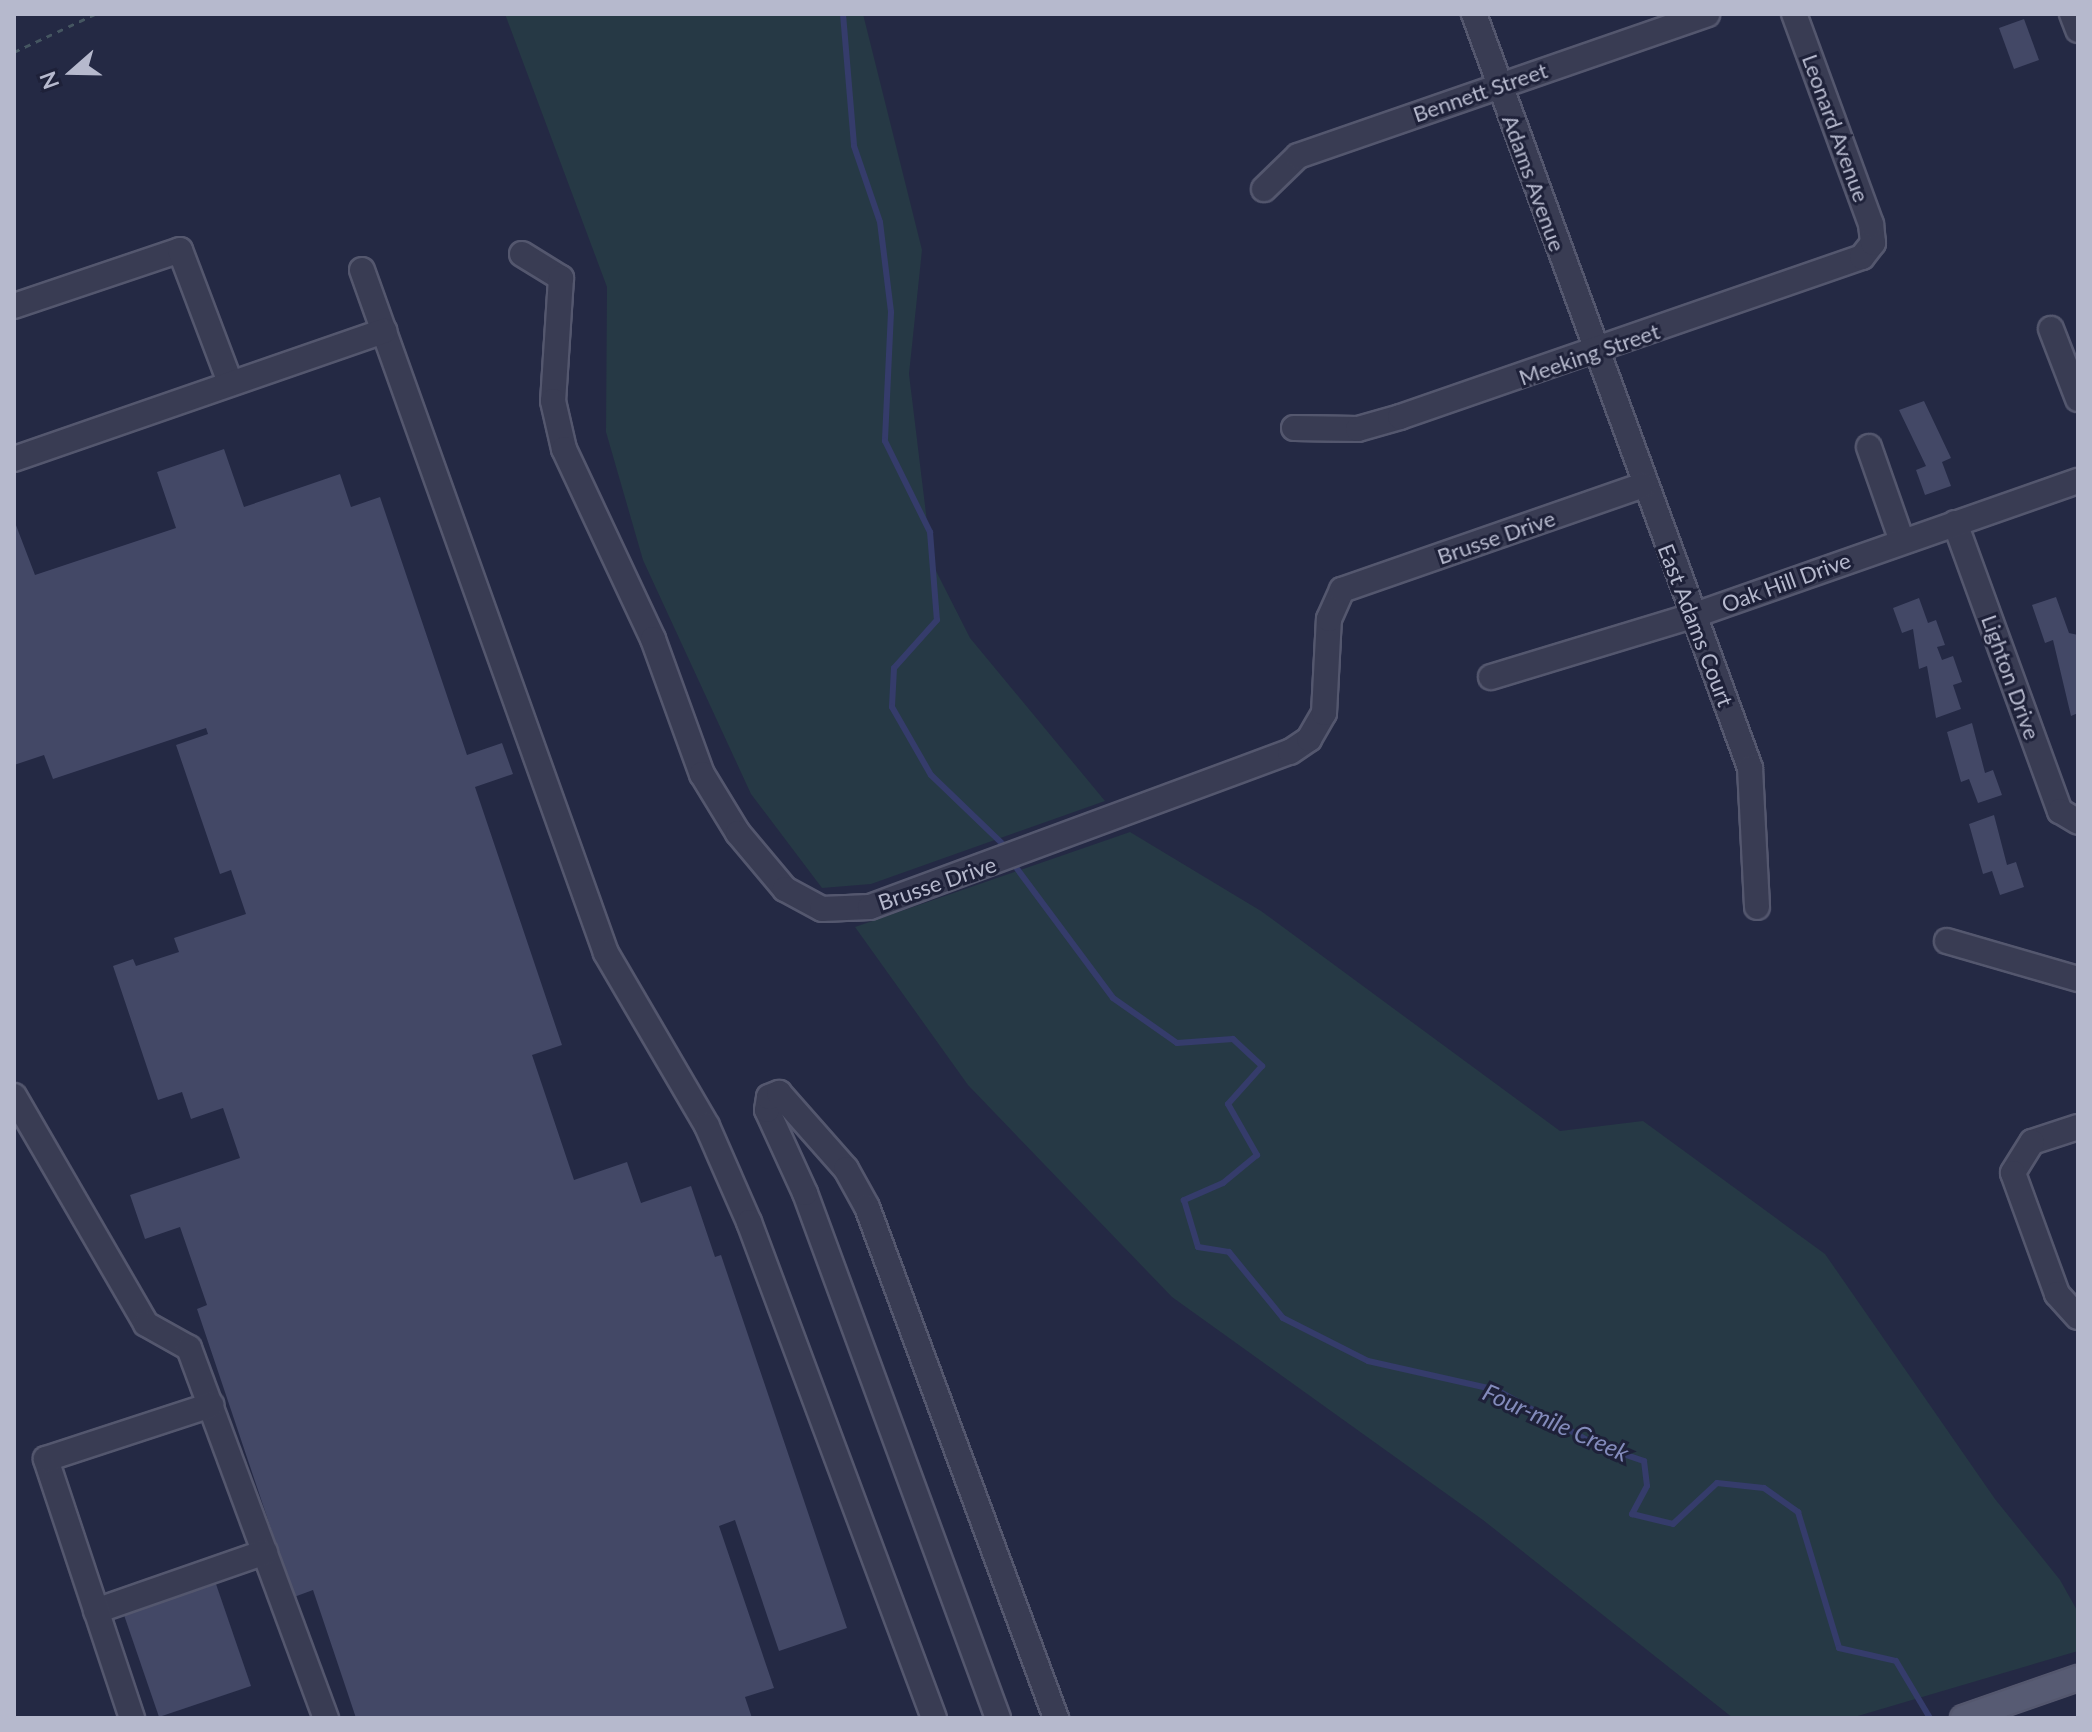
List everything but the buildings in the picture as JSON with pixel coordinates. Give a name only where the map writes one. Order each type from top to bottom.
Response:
[{"type":"main road","points":[[1963,1718],[2078,1678]]},
{"type":"street","name":"Adams Avenue","points":[[1474,14],[1594,352]]},
{"type":"street","name":"Bennett Street","points":[[1264,189],[1298,156],[1707,14]]},
{"type":"street","name":"Leonard Avenue","points":[[1794,14],[1871,224],[1873,243]]},
{"type":"street","points":[[2072,14],[2078,30]]},
{"type":"street","name":"Meeking Street","points":[[1294,428],[1358,429],[1853,263],[1873,243]]},
{"type":"street","points":[[14,306],[180,250],[229,380]]},
{"type":"street","name":"Brusse Drive","points":[[522,254],[561,278],[553,401],[564,449],[653,639],[702,774],[738,833],[785,889],[822,909],[870,907],[1290,752],[1309,739],[1324,713],[1329,619],[1342,590],[1643,485]]},
{"type":"street","points":[[362,270],[606,953],[707,1126],[749,1222],[934,1718]]},
{"type":"street","points":[[2051,329],[2078,399]]},
{"type":"street","points":[[14,459],[229,380],[238,383],[384,331]]},
{"type":"street","name":"East Adams Court","points":[[1594,352],[1750,768],[1757,907]]},
{"type":"street","points":[[1869,447],[1902,541]]},
{"type":"street","name":"Oak Hill Drive","points":[[1491,677],[1692,616],[2078,481]]},
{"type":"street","name":"Lighton Drive","points":[[1955,523],[2060,811],[2078,822]]},
{"type":"street","points":[[1947,941],[2078,979]]},
{"type":"street","points":[[998,1718],[805,1193],[767,1110],[769,1097],[779,1093],[846,1169],[867,1207],[1056,1718]]},
{"type":"street","points":[[14,1096],[146,1324],[189,1348],[326,1718]]},
{"type":"street","points":[[2078,1127],[2032,1142],[2013,1173],[2057,1294],[2078,1317]]},
{"type":"street","points":[[132,1718],[46,1459],[211,1405]]},
{"type":"street","points":[[96,1611],[265,1552]]},
{"type":"path","points":[[14,52],[95,14]]},
{"type":"shaded area","points":[[505,14],[863,14],[922,250],[909,374],[932,563],[970,638],[1105,801],[871,884],[822,888],[751,794],[643,560],[606,432],[607,287]]},
{"type":"shaded area","points":[[1130,832],[1261,911],[1560,1131],[1643,1121],[1825,1254],[1995,1499],[2060,1580],[2078,1612],[2078,1651],[1851,1718],[1733,1718],[1483,1520],[1172,1297],[968,1085],[855,927]]},
{"type":"waterway","name":"Four-mile Creek","points":[[843,14],[854,146],[880,222],[891,312],[885,441],[930,532],[937,620],[894,668],[892,707],[931,775],[1009,850]]},
{"type":"waterway","name":"Four-mile Creek","points":[[1015,866],[1113,998],[1177,1043],[1233,1039],[1262,1066],[1228,1104],[1257,1155],[1223,1183],[1184,1200],[1198,1247],[1229,1252],[1283,1318],[1368,1361],[1497,1390],[1594,1444],[1644,1461],[1647,1486],[1632,1514],[1673,1524],[1717,1483],[1764,1488],[1798,1512],[1839,1648],[1896,1661],[1930,1718]]}]
